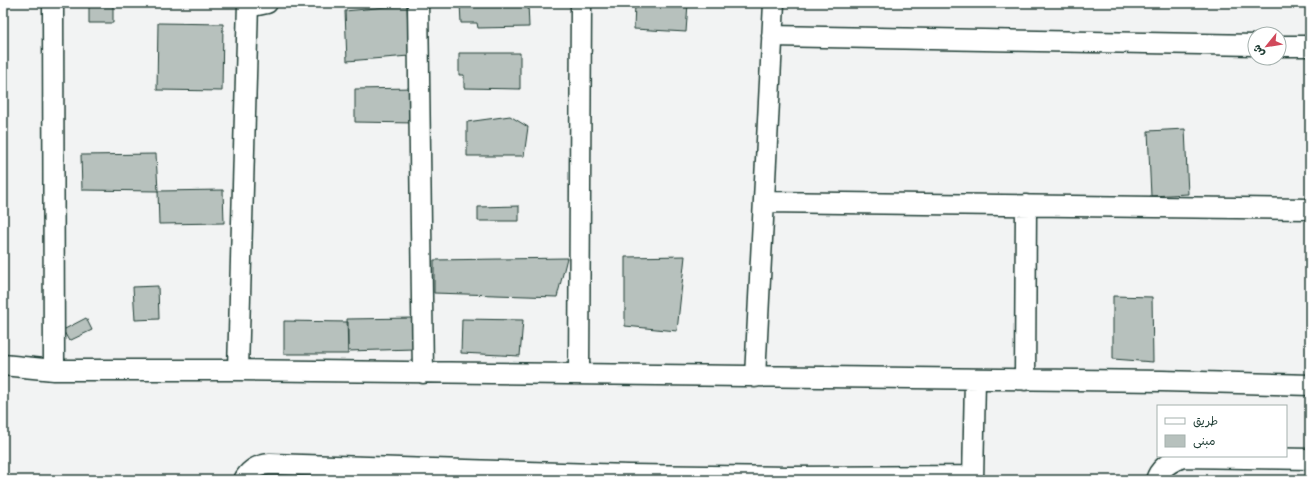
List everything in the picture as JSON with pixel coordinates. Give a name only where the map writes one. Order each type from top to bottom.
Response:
[{"type":"street","points":[[53,3],[54,370]]},
{"type":"street","points":[[418,3],[423,373]]},
{"type":"street","points":[[579,374],[581,3]]},
{"type":"street","points":[[755,377],[774,3]]},
{"type":"street","points":[[238,370],[254,4]]},
{"type":"street","points":[[772,36],[1247,45]]},
{"type":"street","points":[[1287,46],[1310,46]]},
{"type":"street","points":[[764,202],[1310,209]]},
{"type":"street","points":[[1025,380],[1026,205]]},
{"type":"street","points":[[3,365],[54,370],[238,370],[579,374],[1162,381],[1310,385]]},
{"type":"street","points":[[244,480],[253,468],[270,464],[629,478],[973,478],[975,379]]},
{"type":"street","points":[[1156,480],[1163,467],[1173,460],[1183,457],[1310,459]]},
{"type":"building","points":[[89,3],[113,3],[113,23],[89,23]]},
{"type":"building","points":[[460,3],[528,3],[529,27],[478,28],[477,23],[461,23]]},
{"type":"building","points":[[635,3],[688,3],[686,32],[634,29]]},
{"type":"building","points":[[407,5],[409,56],[347,61],[345,11]]},
{"type":"building","points":[[158,23],[223,24],[222,91],[157,90]]},
{"type":"building","points":[[459,53],[520,53],[520,89],[464,88],[464,75],[459,75]]},
{"type":"building","points":[[413,88],[415,123],[355,122],[355,89]]},
{"type":"building","points":[[510,116],[528,127],[524,156],[467,156],[467,122]]},
{"type":"building","points":[[1185,129],[1188,194],[1151,196],[1148,131]]},
{"type":"building","points":[[156,154],[158,191],[82,190],[81,155]]},
{"type":"building","points":[[223,190],[224,223],[159,224],[158,191]]},
{"type":"building","points":[[519,206],[519,221],[478,221],[478,207]]},
{"type":"building","points":[[685,256],[677,331],[625,326],[625,257]]},
{"type":"building","points":[[567,258],[557,297],[434,293],[434,260]]},
{"type":"building","points":[[158,286],[159,319],[135,320],[133,287]]},
{"type":"building","points":[[1113,296],[1152,297],[1153,362],[1113,359]]},
{"type":"building","points":[[86,318],[92,330],[69,341],[63,330]]},
{"type":"building","points":[[414,318],[414,349],[348,351],[347,319]]},
{"type":"building","points":[[462,319],[523,320],[520,356],[461,353]]},
{"type":"building","points":[[284,321],[348,322],[348,354],[284,354]]}]
